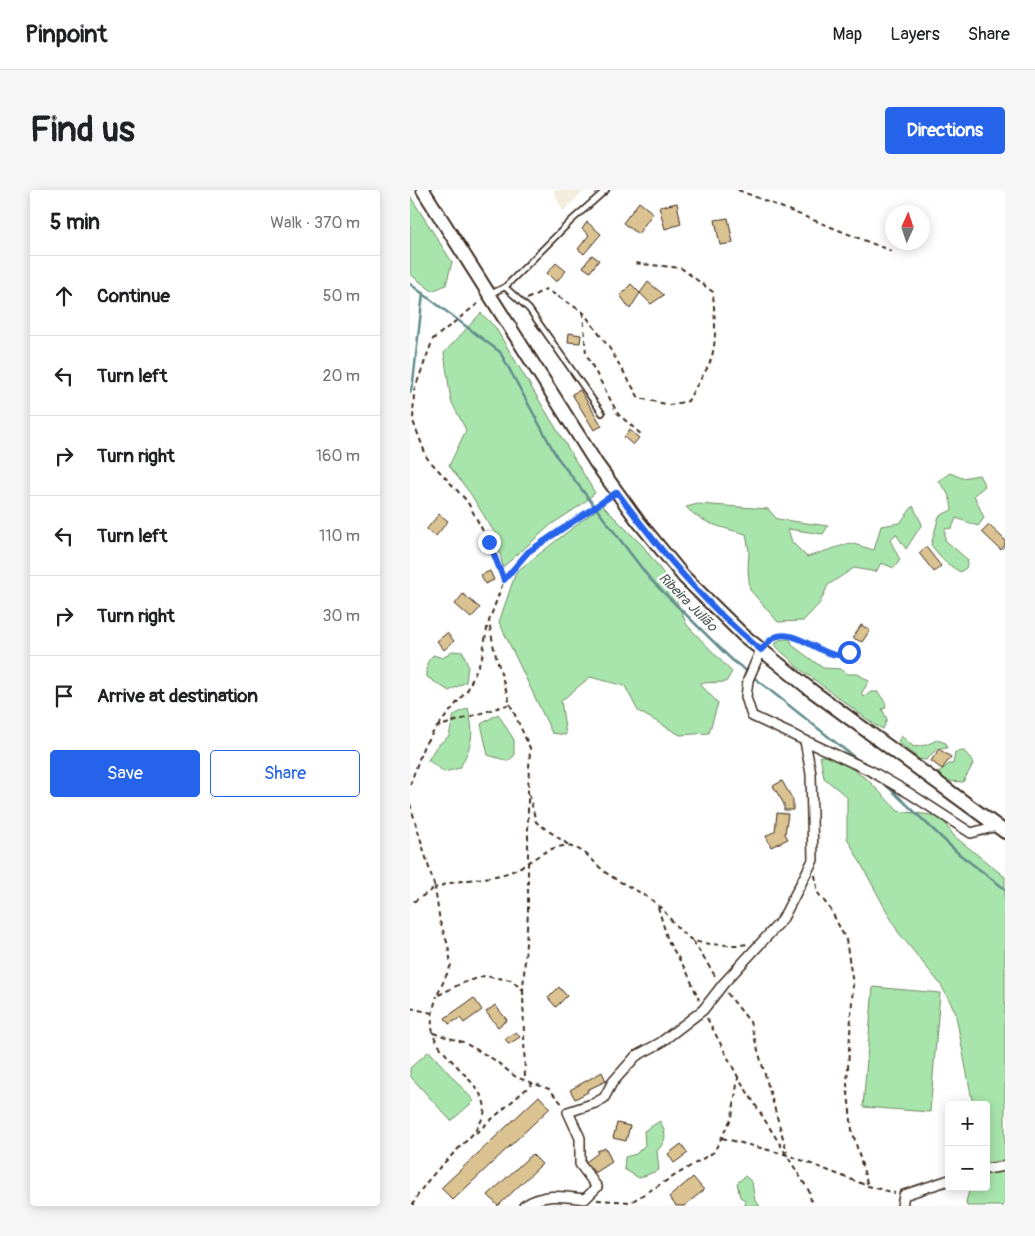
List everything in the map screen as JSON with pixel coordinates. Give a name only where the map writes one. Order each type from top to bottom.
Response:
[{"type":"main road","points":[[423,190],[596,463],[638,521],[684,576],[743,635],[811,690],[1001,829]]},
{"type":"street","points":[[761,650],[748,680],[746,697],[752,716],[872,771],[971,833],[1001,829]]},
{"type":"street","points":[[524,1206],[536,1198],[554,1196],[585,1199],[597,1188],[580,1164],[580,1138],[568,1112],[604,1098],[612,1083],[636,1056],[660,1044],[703,1010],[722,986],[782,920],[813,860],[810,774],[805,741]]},
{"type":"street","points":[[990,1168],[1005,1166]]},
{"type":"street","points":[[902,1206],[904,1195],[945,1181]]},
{"type":"lane","points":[[490,294],[505,287],[572,220],[606,190]]},
{"type":"lane","points":[[505,287],[529,309],[602,413]]},
{"type":"path","points":[[738,190],[891,251]]},
{"type":"path","points":[[521,302],[546,289],[583,312],[610,349],[639,398],[670,405],[688,400],[711,361],[715,342],[713,292],[680,268],[634,263]]},
{"type":"path","points":[[490,294],[433,339],[414,391],[413,421],[427,458],[467,501],[489,542],[504,580]]},
{"type":"path","points":[[583,312],[586,354],[618,414],[643,436]]},
{"type":"path","points":[[410,785],[424,745],[468,689],[482,657],[489,621],[504,580],[528,552],[617,492]]},
{"type":"path","points":[[489,621],[494,649],[510,704],[530,748],[528,912],[523,990],[525,1080]]},
{"type":"path","points":[[761,650],[773,637],[786,635],[827,652],[842,655],[849,652],[853,646]]},
{"type":"path","points":[[438,727],[510,704]]},
{"type":"path","points":[[528,790],[536,822],[570,846],[584,852],[606,872],[657,905],[693,941],[722,986],[750,1022],[788,1155]]},
{"type":"path","points":[[410,804],[435,888],[440,922],[448,945],[451,965],[437,996],[432,1013],[433,1034],[442,1051],[482,1096],[485,1112],[474,1134]]},
{"type":"path","points":[[410,904],[446,883],[484,879],[510,872],[550,850],[570,846]]},
{"type":"path","points":[[813,860],[818,893],[830,910],[846,940],[853,984],[847,1084],[852,1130],[868,1186]]},
{"type":"path","points":[[657,905],[668,941],[687,972],[703,1010],[764,1122],[788,1155],[809,1191],[812,1206]]},
{"type":"path","points":[[693,941],[739,946],[763,942]]},
{"type":"path","points":[[437,996],[460,984],[484,976],[511,980],[523,990]]},
{"type":"path","points":[[410,1008],[432,1013]]},
{"type":"path","points":[[433,1034],[463,1042],[494,1059],[516,1077],[549,1089],[568,1112]]},
{"type":"path","points":[[585,1199],[631,1202],[714,1152],[732,1117],[738,1077]]},
{"type":"path","points":[[412,1206],[418,1194],[433,1175],[474,1134],[533,1083]]},
{"type":"path","points":[[722,1138],[788,1155],[868,1186],[904,1195]]},
{"type":"shaded area","points":[[553,190],[585,190],[563,211]]},
{"type":"green space","points":[[410,196],[452,262],[446,285],[432,291],[410,274]]},
{"type":"green space","points":[[481,313],[495,327],[595,493],[581,505],[552,524],[503,567],[496,535],[470,493],[449,466],[466,430],[451,401],[444,353]]},
{"type":"green space","points":[[950,473],[962,478],[979,475],[985,486],[974,495],[984,518],[978,526],[956,518],[952,528],[945,529],[945,540],[968,560],[966,568],[960,572],[945,562],[931,545],[939,516],[952,510],[948,494],[938,481]]},
{"type":"green space","points":[[698,504],[768,509],[777,519],[828,526],[823,534],[788,529],[792,542],[807,557],[850,543],[874,550],[881,526],[900,523],[913,506],[922,524],[906,549],[896,534],[890,540],[900,560],[894,568],[881,563],[876,572],[854,568],[828,585],[820,603],[803,621],[778,622],[750,590],[749,551],[746,534],[699,518],[686,507]]},
{"type":"green space","points":[[602,505],[643,546],[666,577],[687,625],[732,672],[726,682],[699,683],[718,703],[709,733],[680,735],[638,711],[625,686],[590,677],[561,701],[566,735],[552,733],[499,622],[516,572]]},
{"type":"green space","points":[[790,639],[793,646],[823,668],[840,669],[848,674],[858,674],[869,681],[861,694],[864,697],[871,692],[878,692],[885,702],[886,708],[882,709],[887,719],[883,729],[796,666],[775,644],[779,640]]},
{"type":"green space","points":[[452,651],[463,652],[468,666],[466,682],[449,691],[427,677],[427,663],[433,655],[443,658]]},
{"type":"green space","points":[[468,708],[472,733],[470,746],[460,768],[444,772],[428,760],[436,747],[449,736],[454,715]]},
{"type":"green space","points":[[498,714],[514,740],[514,756],[508,761],[488,755],[481,724]]},
{"type":"green space","points":[[901,736],[914,747],[926,745],[937,740],[946,743],[947,748],[937,749],[926,760],[919,759],[898,742]]},
{"type":"green space","points":[[964,751],[973,764],[963,782],[947,781],[938,773],[949,764],[953,764],[955,752]]},
{"type":"green space","points":[[820,756],[833,756],[868,780],[898,811],[940,816],[954,836],[1005,877],[1005,1206],[967,1206],[966,1202],[969,1191],[990,1191],[990,1101],[972,1101],[955,1011],[941,985],[898,932],[847,838],[847,797],[824,778]]},
{"type":"green space","points":[[873,987],[940,993],[930,1112],[863,1107]]},
{"type":"green space","points":[[429,1051],[474,1101],[451,1121],[410,1076],[410,1068]]},
{"type":"green space","points":[[660,1121],[665,1137],[663,1144],[657,1151],[659,1170],[639,1178],[624,1169],[625,1157],[636,1154],[645,1145],[644,1131]]},
{"type":"green space","points":[[745,1176],[752,1182],[755,1201],[760,1206],[745,1206],[745,1200],[740,1197],[737,1183]]},
{"type":"building","points":[[639,202],[653,213],[638,234],[623,223]]},
{"type":"building","points":[[677,203],[681,224],[665,229],[659,207]]},
{"type":"building","points":[[728,218],[733,243],[720,245],[715,220]]},
{"type":"building","points":[[587,222],[601,234],[584,254],[578,249],[589,235],[582,229]]},
{"type":"building","points":[[592,255],[599,260],[590,272],[583,267]]},
{"type":"building","points":[[556,263],[566,271],[556,282],[547,273]]},
{"type":"building","points":[[648,282],[664,295],[651,304],[640,293]]},
{"type":"building","points":[[631,284],[640,293],[630,309],[620,295]]},
{"type":"building","points":[[569,333],[581,335],[580,343],[568,342]]},
{"type":"building","points":[[580,390],[602,426],[594,430],[572,394]]},
{"type":"building","points":[[630,430],[639,438],[633,445],[624,437]]},
{"type":"building","points":[[439,514],[448,521],[436,536],[426,530]]},
{"type":"building","points":[[989,525],[1005,540],[1005,545],[1001,550],[982,532]]},
{"type":"building","points":[[926,547],[941,566],[934,572],[919,553]]},
{"type":"building","points":[[490,571],[494,580],[485,584],[481,575]]},
{"type":"building","points":[[463,594],[480,608],[471,618],[455,604]]},
{"type":"building","points":[[861,625],[870,630],[862,642],[853,638]]},
{"type":"building","points":[[447,633],[454,641],[444,650],[437,641]]},
{"type":"building","points":[[939,749],[951,757],[942,769],[931,761]]},
{"type":"building","points":[[782,781],[793,800],[793,810],[784,810],[784,804],[773,786]]},
{"type":"building","points":[[777,813],[788,814],[785,834],[788,839],[771,847],[766,836],[775,831]]},
{"type":"building","points":[[559,987],[567,996],[556,1007],[548,998]]},
{"type":"building","points":[[474,998],[482,1010],[464,1023],[460,1018],[449,1024],[445,1018]]},
{"type":"building","points":[[495,1005],[507,1020],[498,1027],[486,1012]]},
{"type":"building","points":[[516,1032],[520,1037],[509,1044],[505,1039]]},
{"type":"building","points":[[602,1072],[606,1081],[587,1090],[588,1092],[575,1099],[570,1090]]},
{"type":"building","points":[[539,1096],[550,1108],[453,1200],[441,1188]]},
{"type":"building","points":[[617,1123],[630,1126],[626,1141],[613,1138]]},
{"type":"building","points":[[681,1144],[688,1153],[674,1163],[668,1154]]},
{"type":"building","points":[[606,1148],[612,1162],[595,1173],[586,1162],[598,1153],[597,1151]]},
{"type":"building","points":[[532,1154],[542,1164],[498,1206],[488,1195]]},
{"type":"building","points":[[693,1177],[704,1190],[684,1206],[676,1206],[669,1197]]},
{"type":"waterway","name":"Ribeira Julião","points":[[410,284],[500,352],[557,457],[650,579],[732,660],[748,672]]},
{"type":"waterway","points":[[410,393],[413,382],[423,293]]},
{"type":"waterway","name":"Ribeira Julião","points":[[752,676],[859,761]]},
{"type":"waterway","name":"Ribeira Julião","points":[[884,783],[959,854],[1005,889]]},
{"type":"route","points":[[489,542],[504,580],[528,552],[617,492],[638,521],[684,576],[743,635],[761,650],[773,637],[786,635],[827,652],[842,655],[849,652]]}]
